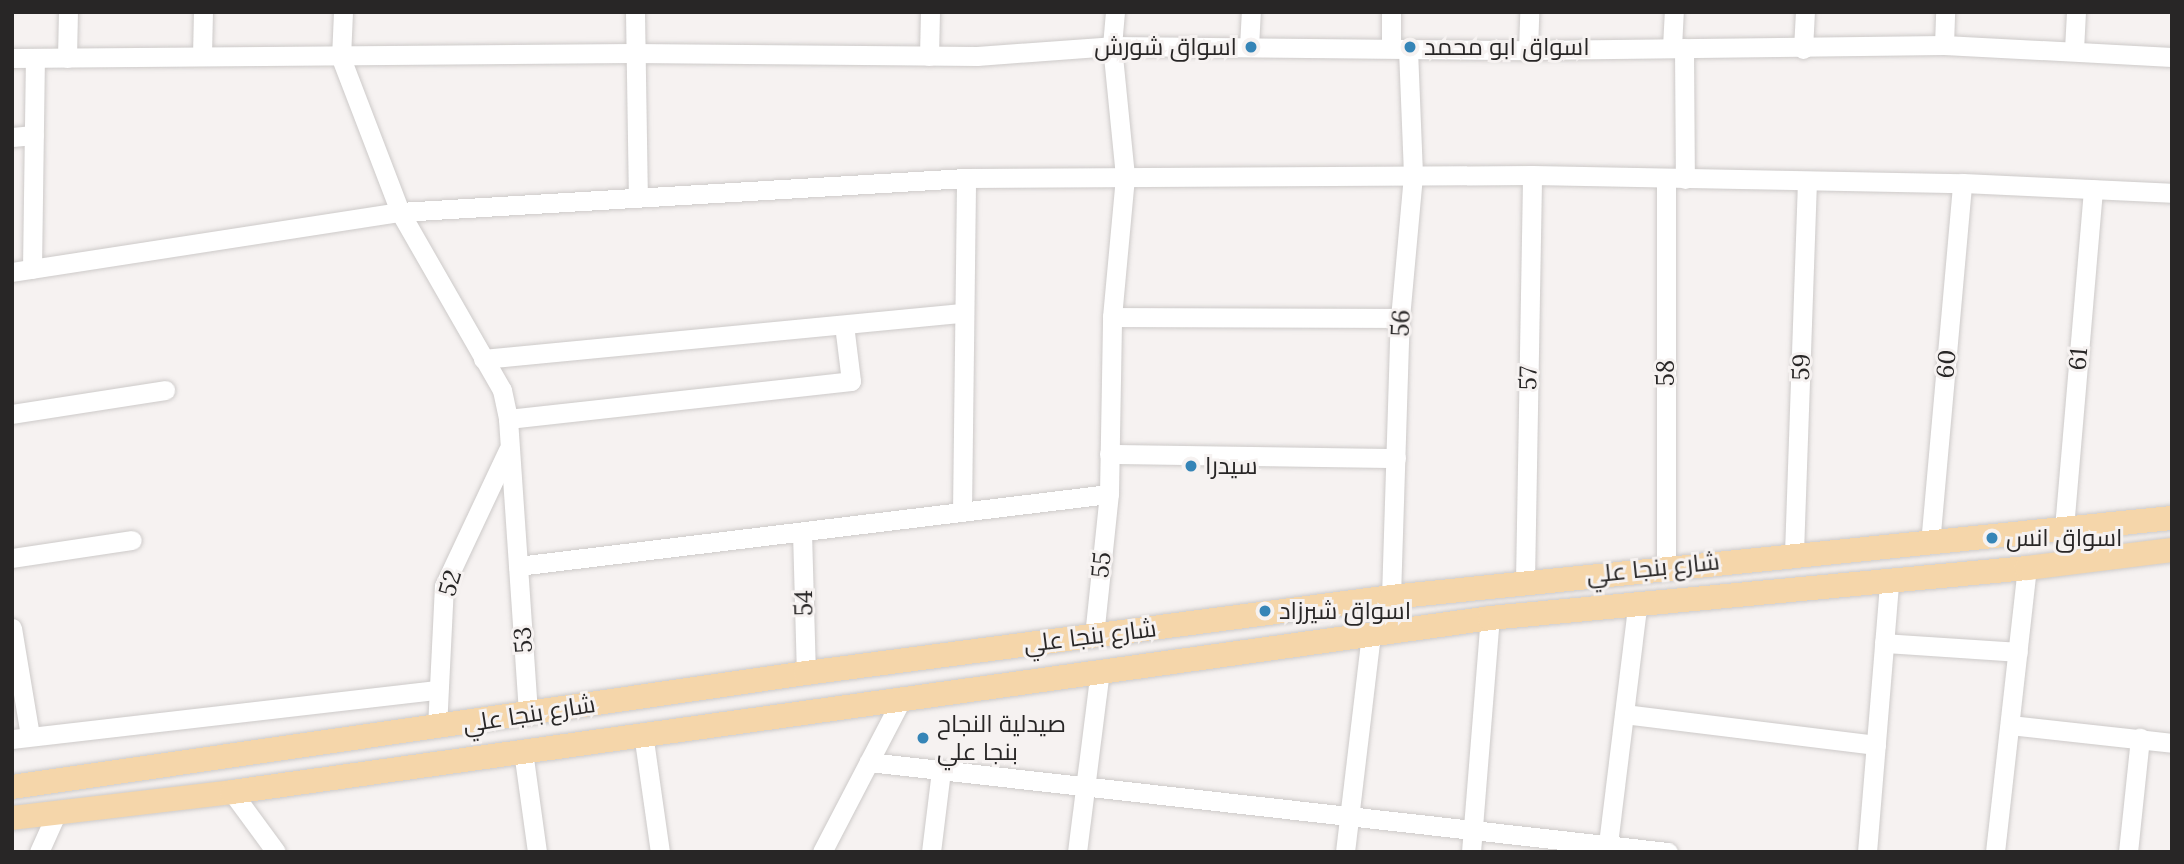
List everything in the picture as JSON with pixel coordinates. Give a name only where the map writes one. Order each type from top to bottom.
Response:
[{"type":"main road","name":"شارع بنجا علي","points":[[12,786],[142,770],[806,673],[1391,597],[1794,553],[1930,544],[2172,518]]},
{"type":"main road","name":"شارع بنجا علي","points":[[12,818],[232,792],[643,733],[1490,618],[1889,582],[2172,550]]},
{"type":"main road","points":[[1175,625],[1180,660]]},
{"type":"main road","points":[[142,770],[146,801]]},
{"type":"street","points":[[67,58],[68,12]]},
{"type":"street","points":[[202,55],[203,12]]},
{"type":"street","points":[[341,58],[343,12]]},
{"type":"street","points":[[635,12],[632,53],[638,195]]},
{"type":"street","points":[[929,56],[930,12]]},
{"type":"street","name":"55","points":[[1094,636],[1109,494],[1112,317],[1125,176],[1112,46],[1115,12]]},
{"type":"street","points":[[1249,47],[1251,12]]},
{"type":"street","name":"56","points":[[1391,12],[1400,48],[1413,174],[1400,318],[1391,597]]},
{"type":"street","points":[[1528,50],[1529,12]]},
{"type":"street","name":"58","points":[[1667,567],[1678,47],[1674,12]]},
{"type":"street","points":[[1804,49],[1805,12]]},
{"type":"street","points":[[1944,45],[1945,12]]},
{"type":"street","points":[[2074,50],[2076,12]]},
{"type":"street","points":[[12,58],[202,55],[341,58],[632,53],[929,56],[1112,46],[1528,50],[1678,47],[1804,49],[1944,45],[2172,57]]},
{"type":"street","name":"53","points":[[341,58],[400,212],[502,390],[508,419],[528,714]]},
{"type":"street","points":[[32,269],[35,59]]},
{"type":"street","points":[[12,137],[34,135]]},
{"type":"street","points":[[12,272],[400,212],[638,195],[967,178],[1532,175],[1962,183],[2172,193]]},
{"type":"street","name":"57","points":[[1525,581],[1532,175]]},
{"type":"street","points":[[962,512],[962,313],[967,178]]},
{"type":"street","name":"59","points":[[1794,553],[1807,182]]},
{"type":"street","name":"60","points":[[1930,544],[1962,183]]},
{"type":"street","name":"61","points":[[2063,528],[2093,190]]},
{"type":"street","points":[[483,359],[962,313]]},
{"type":"street","points":[[1112,317],[1400,318]]},
{"type":"street","points":[[508,419],[851,382],[844,325]]},
{"type":"street","points":[[12,414],[165,390]]},
{"type":"street","name":"52","points":[[437,728],[436,690],[444,586],[508,449]]},
{"type":"street","points":[[1109,454],[1396,458]]},
{"type":"street","points":[[518,566],[1109,494]]},
{"type":"street","name":"54","points":[[802,532],[806,673]]},
{"type":"street","points":[[12,558],[132,540]]},
{"type":"street","points":[[1995,852],[2027,568]]},
{"type":"street","points":[[1867,852],[1889,582]]},
{"type":"street","points":[[1608,848],[1637,606]]},
{"type":"street","points":[[1471,852],[1490,618]]},
{"type":"street","points":[[12,628],[21,737],[436,690]]},
{"type":"street","points":[[1345,852],[1371,634]]},
{"type":"street","points":[[1884,643],[2018,652]]},
{"type":"street","points":[[1077,852],[1100,671]]},
{"type":"street","points":[[822,852],[902,698]]},
{"type":"street","points":[[1624,714],[1876,745]]},
{"type":"street","points":[[2010,725],[2172,743]]},
{"type":"street","points":[[643,733],[660,852]]},
{"type":"street","points":[[2128,852],[2140,738]]},
{"type":"street","points":[[523,751],[537,852]]},
{"type":"street","points":[[869,762],[1473,829],[1608,848],[1668,852]]},
{"type":"street","points":[[932,852],[940,770]]},
{"type":"street","points":[[232,792],[276,852]]},
{"type":"street","points":[[39,852],[57,812]]},
{"type":"place","name":"اسواق شورش","points":[[1251,47]]},
{"type":"place","name":"اسواق ابو محمد","points":[[1410,47]]},
{"type":"place","name":"سيدرا","points":[[1191,466]]},
{"type":"place","name":"اسواق انس","points":[[1992,538]]},
{"type":"place","name":"اسواق شيرزاد","points":[[1265,611]]},
{"type":"place","name":"صيدلية النجاح بنجا علي","points":[[923,738]]}]
